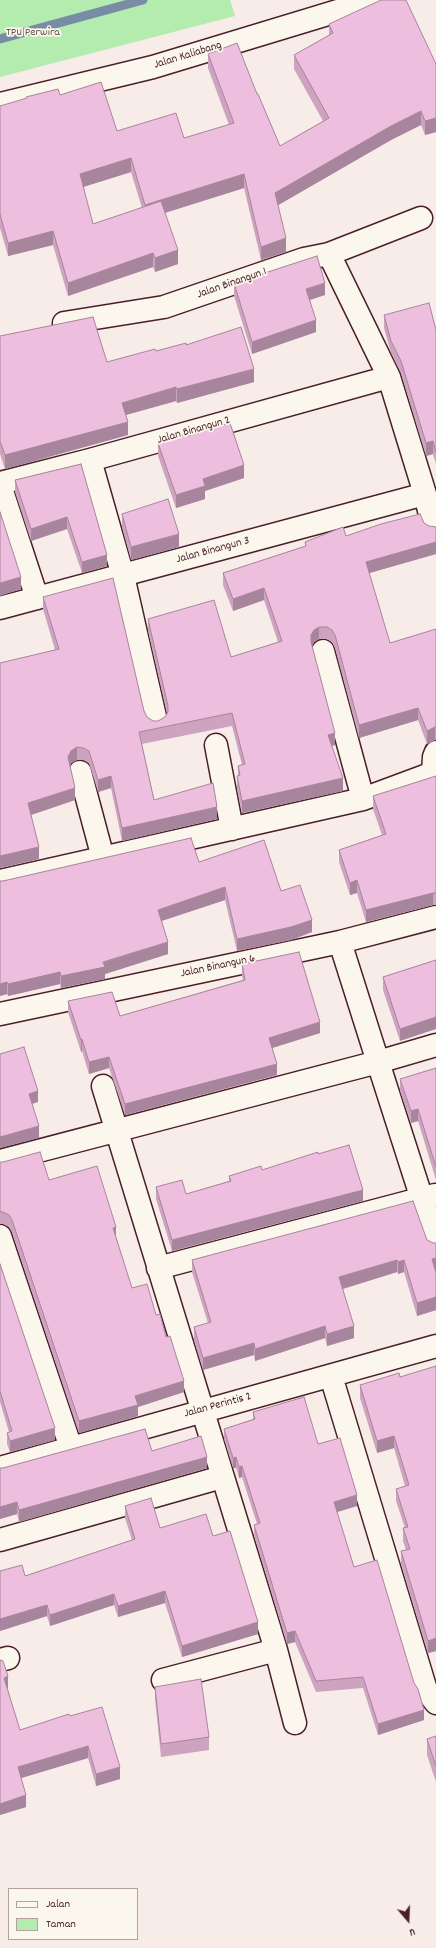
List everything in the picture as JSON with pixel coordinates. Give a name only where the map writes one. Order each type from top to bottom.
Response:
[{"type":"street","name":"Jalan Kaliabang","points":[[0,104],[153,67],[374,0]]},
{"type":"street","name":"Jalan Binangun 1","points":[[42,328],[88,318],[164,307],[304,259],[329,254],[421,218]]},
{"type":"street","points":[[329,254],[388,377],[425,494],[435,531]]},
{"type":"street","name":"Jalan Binangun 2","points":[[0,484],[388,377]]},
{"type":"street","points":[[90,460],[123,576],[156,721]]},
{"type":"street","points":[[0,484],[37,598]]},
{"type":"street","name":"Jalan Binangun 3","points":[[0,608],[425,494]]},
{"type":"street","points":[[323,651],[363,799]]},
{"type":"street","points":[[216,745],[232,829]]},
{"type":"street","points":[[0,881],[363,799],[434,777],[434,757],[436,752]]},
{"type":"street","points":[[80,772],[103,858]]},
{"type":"street","name":"Jalan Binangun 6","points":[[0,1014],[340,942],[436,918]]},
{"type":"street","points":[[340,942],[378,1062],[429,1197],[436,1243]]},
{"type":"street","points":[[0,1161],[378,1062],[436,1045]]},
{"type":"street","points":[[103,1086],[276,1650],[295,1723]]},
{"type":"street","points":[[158,1268],[429,1197]]},
{"type":"street","points":[[0,1236],[71,1448]]},
{"type":"street","name":"Jalan Perintis 2","points":[[1,1466],[71,1448],[202,1410],[331,1376],[436,1346]]},
{"type":"street","points":[[331,1376],[426,1690],[436,1703]]},
{"type":"street","points":[[0,1540],[222,1477]]},
{"type":"street","points":[[163,1680],[276,1650]]},
{"type":"green space","name":"TPU Perwira","points":[[0,0],[230,0],[235,16],[0,77]]},
{"type":"building","points":[[381,0],[406,0],[436,64],[436,118],[425,121],[421,111],[391,126],[275,193],[286,238],[261,247],[244,174],[145,205],[131,158],[80,174],[93,224],[161,201],[178,250],[155,258],[153,253],[68,283],[53,231],[8,243],[0,214],[0,106],[27,98],[26,97],[58,89],[60,95],[101,82],[117,131],[176,113],[184,138],[234,123],[208,54],[237,43],[280,146],[329,118],[294,55],[333,33],[329,24]]},
{"type":"building","points":[[317,256],[325,283],[306,289],[316,320],[252,342],[234,283]]},
{"type":"building","points":[[429,303],[436,330],[436,452],[433,441],[426,443],[401,361],[391,341],[384,315]]},
{"type":"building","points":[[93,317],[107,362],[155,349],[156,351],[186,343],[186,345],[241,327],[254,369],[177,389],[176,387],[122,403],[128,422],[5,455],[0,441],[0,336]]},
{"type":"building","points":[[230,423],[244,465],[203,479],[205,486],[176,495],[158,443],[187,434],[188,436]]},
{"type":"building","points":[[81,464],[107,555],[82,562],[67,517],[31,529],[15,480]]},
{"type":"building","points":[[168,499],[179,534],[131,547],[122,514]]},
{"type":"building","points":[[0,512],[21,577],[0,583]]},
{"type":"building","points":[[420,514],[424,523],[429,526],[436,527],[436,542],[366,562],[390,643],[436,629],[436,727],[427,731],[418,708],[359,725],[335,635],[332,630],[327,627],[319,627],[314,630],[311,635],[311,642],[335,733],[328,735],[343,778],[242,801],[237,776],[240,775],[238,766],[245,764],[232,713],[139,732],[154,800],[213,783],[217,807],[122,828],[111,776],[98,780],[89,751],[84,748],[77,747],[71,751],[68,757],[75,788],[28,803],[39,847],[0,856],[0,663],[59,649],[43,597],[113,578],[144,711],[147,717],[153,721],[158,721],[165,717],[168,712],[168,706],[148,619],[214,600],[231,657],[282,641],[264,588],[233,599],[223,573],[306,546],[305,542],[343,527],[346,536],[381,524]]},
{"type":"building","points":[[436,776],[436,893],[366,910],[357,880],[350,883],[339,850],[386,834],[373,796]]},
{"type":"building","points":[[191,838],[199,862],[264,840],[281,891],[300,885],[312,920],[291,927],[237,939],[225,887],[158,910],[168,942],[103,962],[105,967],[61,976],[60,972],[8,984],[7,982],[0,984],[0,881]]},
{"type":"building","points":[[299,952],[320,1022],[269,1038],[277,1064],[125,1104],[109,1057],[89,1062],[68,1001],[112,992],[120,1016],[245,980],[242,964]]},
{"type":"building","points":[[436,960],[436,1017],[400,1029],[383,977]]},
{"type":"building","points":[[24,1047],[38,1091],[29,1094],[39,1126],[0,1137],[0,1054]]},
{"type":"building","points":[[436,1068],[436,1167],[418,1109],[411,1111],[400,1079]]},
{"type":"building","points":[[349,1145],[363,1190],[172,1240],[156,1187],[182,1180],[186,1194],[231,1181],[229,1176],[261,1166],[262,1170],[318,1152],[318,1154]]},
{"type":"building","points":[[40,1152],[49,1180],[97,1166],[116,1227],[113,1228],[132,1288],[147,1284],[156,1315],[160,1314],[166,1337],[170,1336],[184,1381],[135,1396],[138,1405],[79,1421],[12,1220],[9,1215],[0,1212],[0,1162]]},
{"type":"building","points":[[413,1201],[427,1240],[436,1243],[436,1258],[432,1259],[436,1273],[436,1297],[417,1303],[404,1260],[398,1262],[397,1260],[339,1277],[354,1326],[327,1334],[325,1326],[255,1349],[254,1343],[203,1358],[194,1327],[211,1322],[192,1260]]},
{"type":"building","points":[[0,1264],[55,1428],[10,1441],[7,1433],[12,1431],[0,1391]]},
{"type":"building","points":[[436,1366],[436,1638],[428,1641],[401,1551],[410,1549],[403,1528],[408,1527],[396,1489],[409,1485],[394,1436],[377,1441],[360,1385],[399,1373],[400,1377]]},
{"type":"building","points":[[304,1397],[318,1444],[340,1438],[357,1495],[334,1502],[354,1567],[377,1560],[414,1683],[418,1689],[424,1710],[378,1724],[363,1677],[316,1681],[295,1631],[287,1633],[254,1525],[260,1523],[242,1466],[239,1467],[236,1457],[233,1458],[224,1429],[255,1419],[253,1412]]},
{"type":"building","points":[[145,1429],[152,1451],[201,1436],[207,1457],[19,1510],[17,1502],[0,1507],[0,1468]]},
{"type":"building","points":[[151,1498],[160,1528],[206,1514],[213,1536],[230,1531],[258,1622],[182,1646],[165,1591],[118,1606],[114,1594],[50,1615],[47,1605],[0,1619],[0,1571],[22,1565],[25,1576],[135,1539],[125,1506]]},
{"type":"building","points":[[0,1660],[3,1661],[8,1676],[4,1678],[20,1730],[69,1714],[70,1716],[102,1707],[120,1767],[96,1774],[88,1746],[18,1767],[26,1795],[0,1804]]},
{"type":"building","points":[[201,1679],[209,1737],[161,1744],[155,1687]]},
{"type":"building","points":[[436,1736],[436,1766],[427,1739]]},
{"type":"waterway","points":[[0,39],[143,0]]}]
